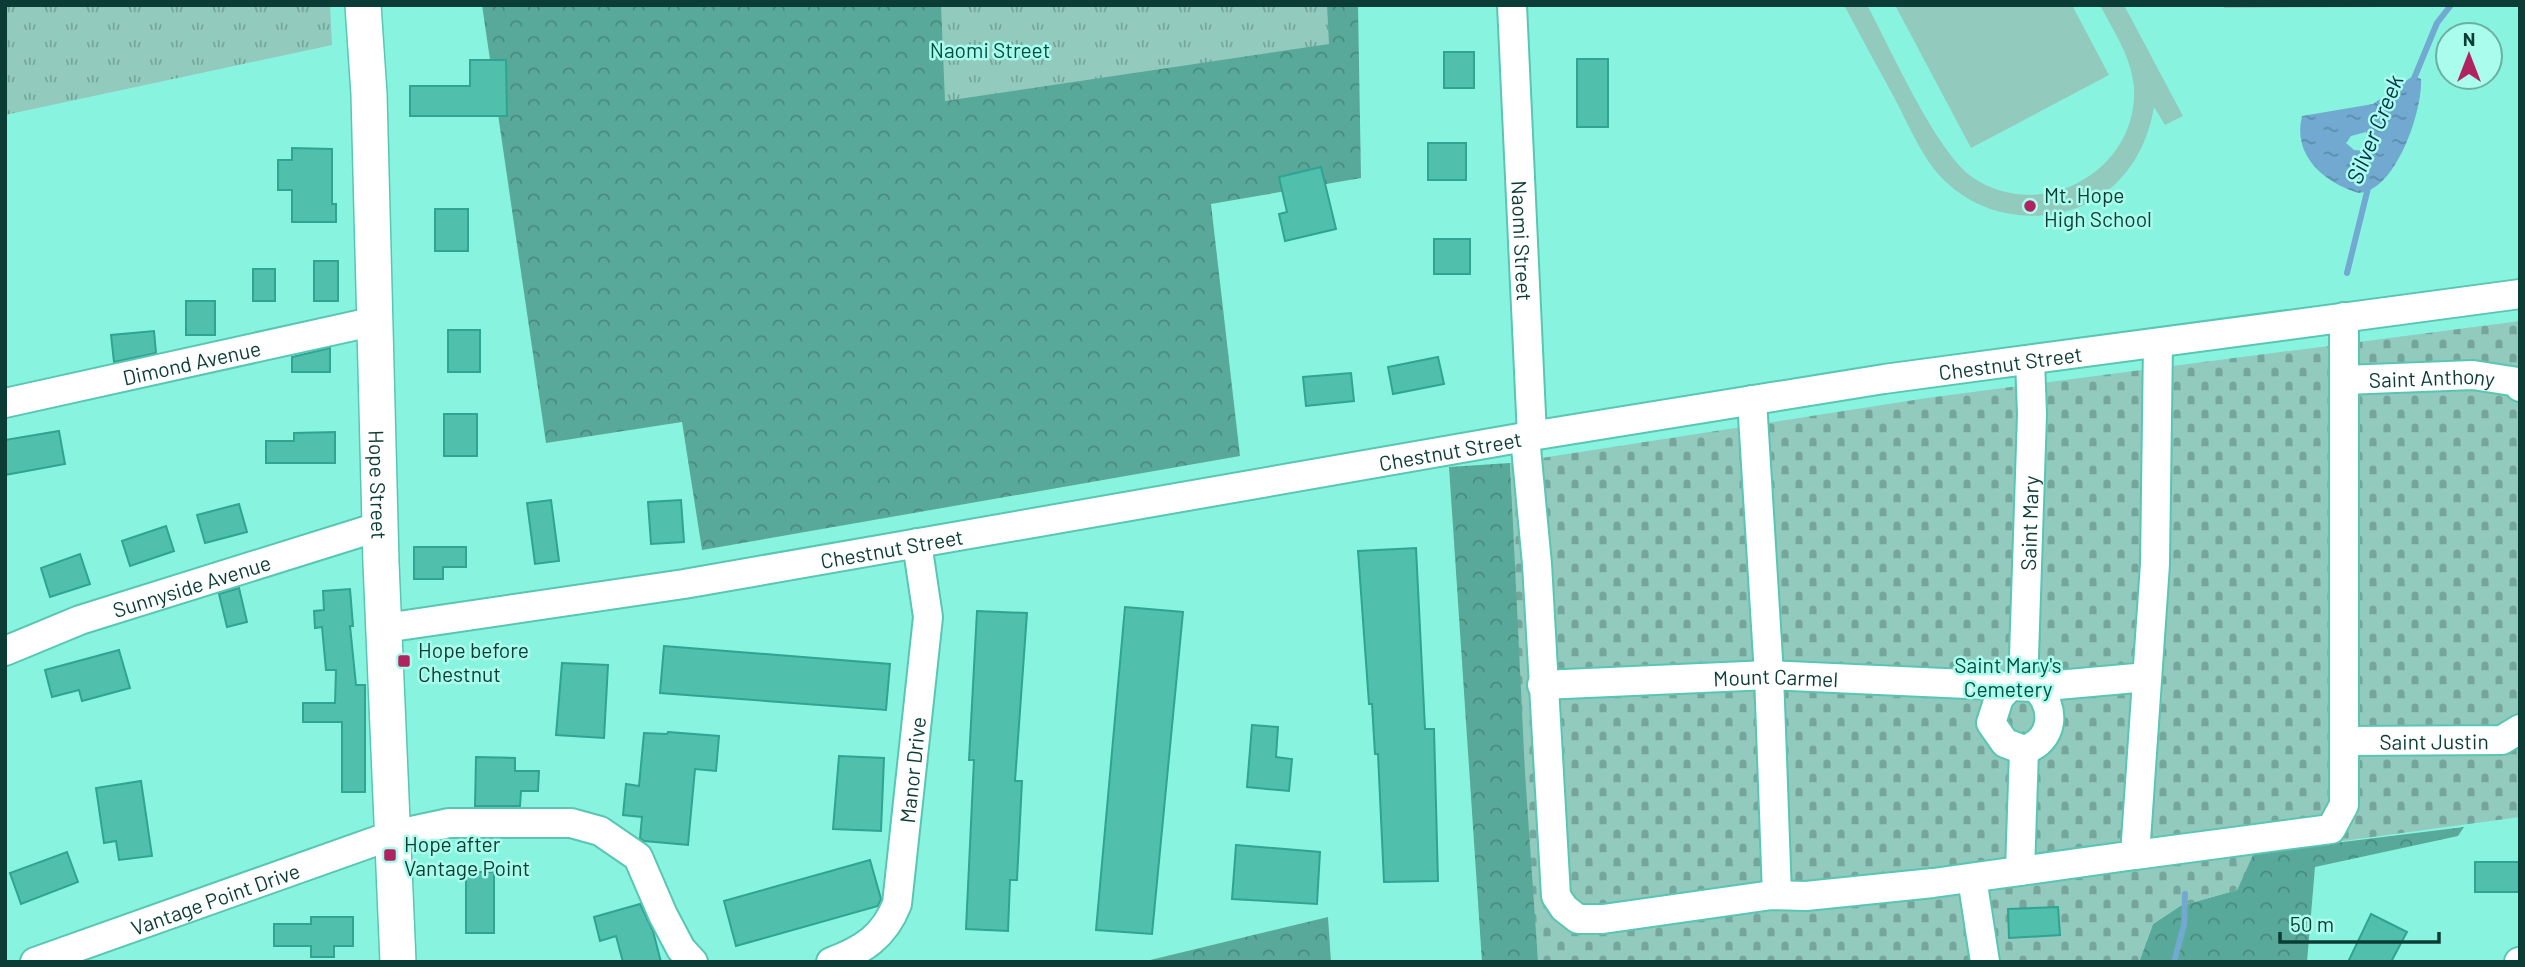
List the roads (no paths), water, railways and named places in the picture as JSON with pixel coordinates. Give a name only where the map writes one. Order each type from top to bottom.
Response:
[{"type":"main road","name":"Hope Street","points":[[363,5],[398,962]]},
{"type":"street","name":"Naomi Street","points":[[1512,5],[1542,685],[1556,895],[1564,908],[1578,919],[1604,919],[1776,895],[1806,896],[1972,878],[2331,829],[2344,805],[2345,741]]},
{"type":"street","name":"Chestnut Street","points":[[385,628],[684,584],[1752,400],[2030,359],[2520,294]]},
{"type":"street","points":[[2344,317],[2345,741]]},
{"type":"street","name":"Dimond Avenue","points":[[5,403],[376,321]]},
{"type":"street","points":[[2135,855],[2155,564],[2158,343]]},
{"type":"street","name":"Saint Mary","points":[[2022,687],[2032,414],[2030,359]]},
{"type":"street","name":"Saint Anthony","points":[[2344,380],[2473,375],[2519,385]]},
{"type":"street","points":[[1752,400],[1769,675],[1776,895]]},
{"type":"street","name":"Sunnyside Avenue","points":[[5,651],[80,620],[381,526]]},
{"type":"street","name":"Manor Drive","points":[[831,962],[868,945],[882,934],[897,904],[928,617],[917,543]]},
{"type":"street","name":"Mount Carmel","points":[[1542,685],[1769,675],[2022,687],[2147,677]]},
{"type":"street","points":[[2022,687],[2048,706],[2048,729],[2042,740],[2024,750],[2005,743],[1991,723],[1999,698],[2022,687]]},
{"type":"street","name":"Saint Justin","points":[[2345,741],[2502,740],[2520,729]]},
{"type":"street","points":[[2020,871],[2024,750]]},
{"type":"street","points":[[393,835],[449,823],[571,823],[600,831],[638,857],[663,915],[681,948],[693,962]]},
{"type":"street","name":"Vantage Point Drive","points":[[36,962],[393,835]]},
{"type":"street","points":[[1972,878],[1985,962]]},
{"type":"water","points":[[2413,76],[2421,79],[2417,110],[2405,147],[2385,179],[2372,189],[2359,193],[2323,175],[2306,155],[2300,130],[2302,116],[2373,104]],"holes":[[[2366,132],[2370,140],[2366,151],[2354,150],[2346,143],[2351,136]]]},
{"type":"waterway","name":"Silver Creek","points":[[2413,81],[2437,23],[2451,5]]},
{"type":"waterway","name":"Silver Creek","points":[[2347,273],[2369,184]]},
{"type":"waterway","name":"Silver Creek","points":[[2174,962],[2184,925],[2185,894]]},
{"type":"place","name":"Mt. Hope High School","points":[[2030,206]]},
{"type":"place","name":"Hope before Chestnut","points":[[404,661]]},
{"type":"place","name":"Hope after Vantage Point","points":[[390,855]]},
{"type":"park label","name":"Saint Mary's Cemetery","points":[[2008,676]]}]
